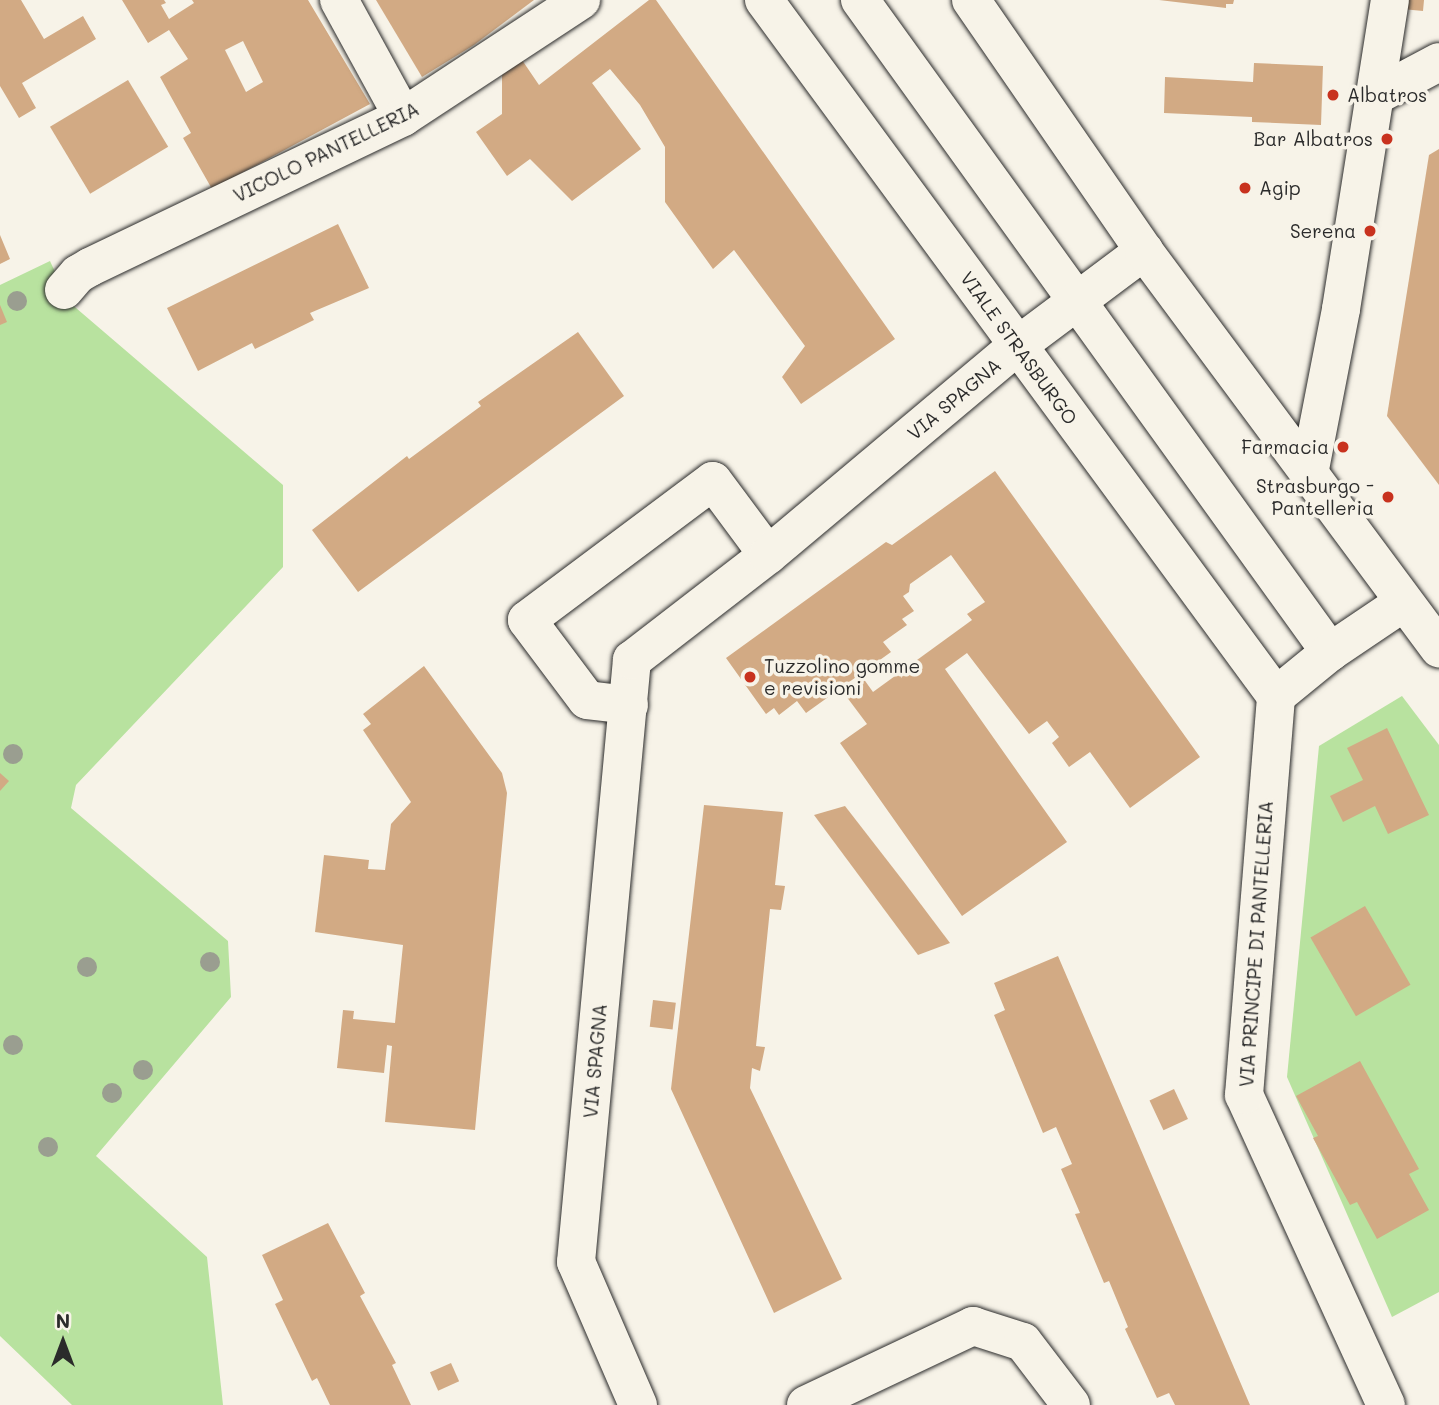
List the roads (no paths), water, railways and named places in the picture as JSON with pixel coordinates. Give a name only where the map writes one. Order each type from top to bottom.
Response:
[{"type":"street","points":[[339,0],[403,117]]},
{"type":"street","name":"VICOLO PANTELLERIA","points":[[64,290],[78,274],[90,267],[403,117],[581,0]]},
{"type":"street","name":"VIALE STRASBURGO","points":[[764,0],[1276,696]]},
{"type":"street","points":[[860,0],[1075,302],[1330,652]]},
{"type":"street","points":[[971,0],[1144,251],[1439,648]]},
{"type":"street","points":[[1308,474],[1334,346],[1390,0]]},
{"type":"street","points":[[1375,96],[1439,62]]},
{"type":"street","name":"VIA SPAGNA","points":[[638,1405],[576,1262],[632,660],[768,555],[1017,346],[1144,251]]},
{"type":"street","points":[[629,705],[587,700],[527,620],[713,481],[768,555]]},
{"type":"street","points":[[1276,696],[1330,652],[1404,602]]},
{"type":"street","name":"VIA PRINCIPE DI PANTELLERIA","points":[[1276,696],[1244,1096],[1387,1405]]},
{"type":"street","points":[[806,1405],[973,1326],[1023,1342],[1071,1405]]},
{"type":"place","name":"Albatros","points":[[1333,95]]},
{"type":"place","name":"Bar Albatros","points":[[1387,139]]},
{"type":"place","name":"Agip","points":[[1245,188]]},
{"type":"place","name":"Serena","points":[[1370,231]]},
{"type":"place","name":"Farmacia","points":[[1343,447]]},
{"type":"place","name":"Strasburgo - Pantelleria","points":[[1388,497]]},
{"type":"place","name":"Tuzzolino gomme e revisioni","points":[[750,677]]}]
